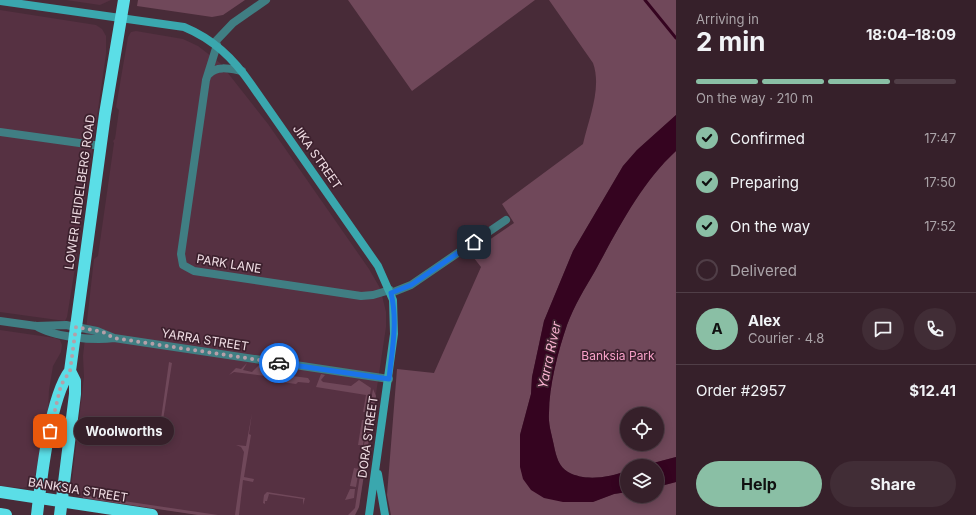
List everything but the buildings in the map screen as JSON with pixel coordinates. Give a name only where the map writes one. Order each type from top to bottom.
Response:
[{"type":"highway","name":"LOWER HEIDELBERG ROAD","points":[[37,515],[55,410],[61,385],[70,371],[101,146],[124,0]]},
{"type":"highway","name":"LOWER HEIDELBERG ROAD","points":[[60,515],[75,394],[75,381],[70,371]]},
{"type":"highway","name":"BANKSIA STREET","points":[[0,492],[152,515]]},
{"type":"highway","points":[[0,514],[6,515]]},
{"type":"main road","name":"JIKA STREET","points":[[0,0],[184,27],[216,44],[242,71],[373,258],[390,291]]},
{"type":"main road","name":"DORA STREET","points":[[369,515],[395,327],[394,307],[390,291]]},
{"type":"main road","points":[[376,464],[385,515]]},
{"type":"street","points":[[216,44],[233,23],[266,0]]},
{"type":"street","name":"PARK LANE","points":[[216,44],[207,77],[181,254],[183,265],[194,271],[361,296],[390,291]]},
{"type":"street","points":[[207,77],[216,69],[242,71]]},
{"type":"street","points":[[0,132],[101,146]]},
{"type":"street","points":[[390,291],[411,285],[506,220]]},
{"type":"street","name":"YARRA STREET","points":[[0,321],[36,326],[45,331],[75,332],[389,379]]},
{"type":"shaded area","points":[[66,0],[111,0],[100,5]]},
{"type":"shaded area","points":[[0,10],[96,25],[102,29],[106,36],[106,54],[76,262],[67,317],[65,321],[0,312]]},
{"type":"shaded area","points":[[136,31],[183,39],[198,46],[220,63],[268,124],[369,269],[380,288],[386,312],[386,327],[359,507],[355,515],[199,515],[79,497],[71,489],[84,377],[83,356],[94,259],[98,256],[114,143],[113,141],[115,139],[119,110],[116,107],[128,37],[131,32]]},
{"type":"shaded area","points":[[0,330],[55,338],[60,340],[62,345],[61,352],[53,366],[49,390],[48,413],[34,481],[29,486],[23,488],[0,486]]},
{"type":"green space","points":[[138,0],[245,0],[223,15],[212,17],[137,6]]},
{"type":"green space","points":[[348,0],[535,0],[412,91]]},
{"type":"green space","points":[[549,0],[676,0],[676,115],[637,150],[623,166],[573,251],[544,321],[532,377],[531,394],[520,435],[592,502],[620,493],[620,503],[664,503],[664,485],[676,482],[676,515],[391,515],[387,495],[397,369],[434,373],[481,267],[470,253],[514,223],[502,204],[583,144],[594,103],[596,83],[593,63]]},
{"type":"green space","name":"Banksia Park","points":[[676,151],[676,457],[664,460],[620,459],[620,473],[598,478],[582,477],[568,472],[562,467],[558,461],[550,430],[549,403],[560,346],[567,325],[580,297],[631,207],[652,177]]},
{"type":"green space","points":[[169,362],[172,363],[161,433],[159,433]]},
{"type":"green space","points":[[247,363],[243,370],[252,372],[259,365],[261,369],[265,371],[265,376],[234,372],[229,375],[236,368],[241,369]]},
{"type":"green space","points":[[277,368],[279,369],[276,374],[308,378],[310,381],[309,383],[298,382],[296,384],[275,381],[274,374]]},
{"type":"green space","points":[[321,374],[325,375],[321,380],[323,382],[351,386],[359,380],[371,388],[367,412],[363,412],[366,395],[316,387]]},
{"type":"green space","points":[[373,389],[376,396],[373,411],[369,412]]},
{"type":"green space","points":[[252,413],[249,434],[251,435],[244,477],[254,479],[253,482],[243,480],[239,515],[235,515],[244,452],[241,447],[236,445],[246,446]]},
{"type":"green space","points":[[362,420],[366,420],[363,445],[358,445]]},
{"type":"green space","points":[[368,421],[371,424],[368,445],[364,445]]},
{"type":"green space","points":[[362,462],[365,468],[359,507],[355,515],[348,515],[355,508]]},
{"type":"green space","points":[[354,468],[359,469],[356,487],[350,486]]},
{"type":"green space","points":[[350,489],[355,489],[354,498],[345,500]]},
{"type":"green space","points":[[267,492],[305,498],[303,505],[303,499],[269,494],[265,504],[263,503],[264,495]]},
{"type":"green space","points":[[83,495],[218,515],[198,515],[83,498]]},
{"type":"water","name":"Yarra River","points":[[676,115],[676,151],[652,177],[631,207],[576,304],[560,346],[549,403],[550,426],[558,461],[562,467],[575,475],[590,478],[605,477],[620,473],[620,493],[593,502],[563,502],[544,498],[531,490],[523,479],[520,467],[520,435],[531,394],[532,377],[544,321],[573,251],[623,166],[637,150]]},
{"type":"water","points":[[676,457],[676,482],[664,485],[664,460]]},
{"type":"waterway","points":[[645,0],[676,38]]},
{"type":"way so far","points":[[50,431],[61,385],[66,375],[70,371],[76,327],[103,332],[114,338],[279,363]]},
{"type":"place","name":"Woolworths","points":[[50,431]]},
{"type":"route","points":[[279,363],[389,379],[395,327],[394,307],[391,293],[403,290],[474,242]]}]
